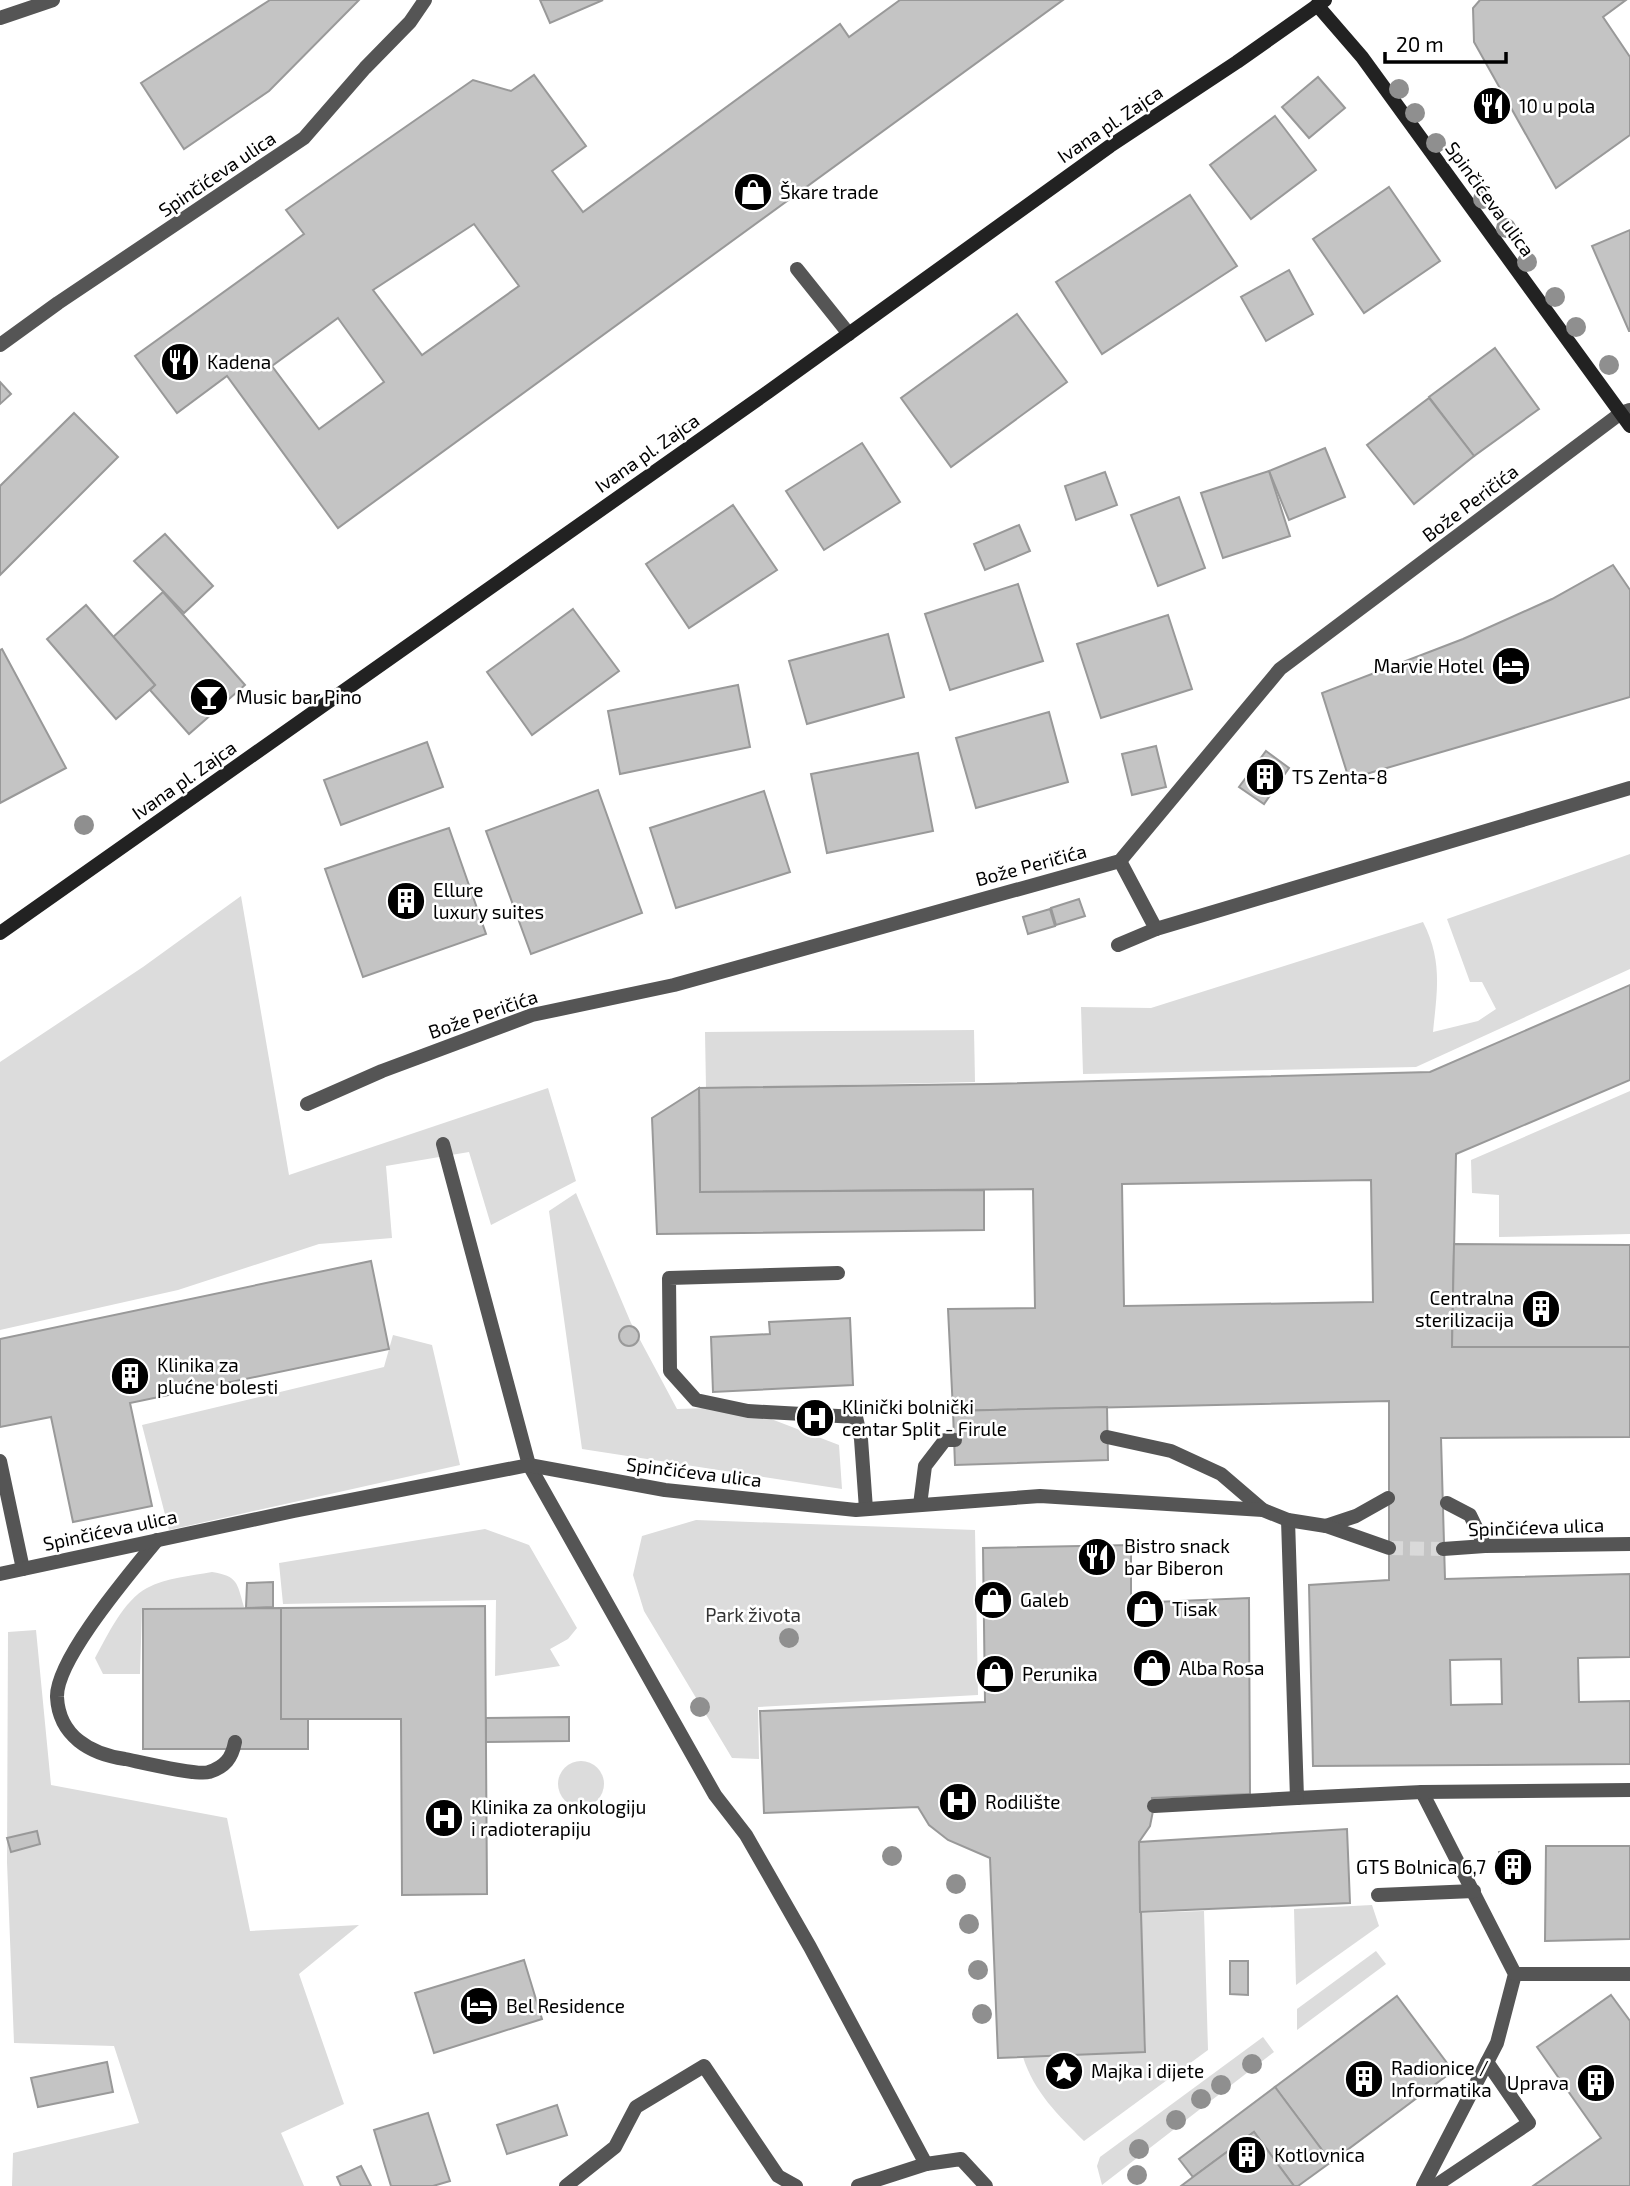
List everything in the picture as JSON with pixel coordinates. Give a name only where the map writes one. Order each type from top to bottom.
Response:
[{"type":"street","points":[[0,18],[53,0]]},
{"type":"street","name":"Spinčićeva ulica","points":[[0,345],[304,138],[365,68],[410,22],[425,0]]},
{"type":"street","name":"Spinčićeva ulica","points":[[1318,2],[1362,57],[1626,412],[1630,426]]},
{"type":"street","name":"Ivana pl. Zajca","points":[[0,933],[849,334],[1110,146],[1318,2]]},
{"type":"street","points":[[797,269],[849,334]]},
{"type":"street","name":"Bože Peričića","points":[[307,1104],[382,1071],[532,1015],[674,985],[1120,861],[1280,669],[1626,412]]},
{"type":"street","points":[[1118,945],[1156,929],[1630,788]]},
{"type":"street","points":[[1120,861],[1156,929]]},
{"type":"street","points":[[443,1144],[529,1465],[715,1795],[746,1835],[810,1947],[926,2164]]},
{"type":"street","points":[[838,1273],[669,1278],[670,1371],[696,1400],[748,1411],[856,1417],[861,1439],[866,1509]]},
{"type":"street","points":[[1107,1437],[1171,1451],[1221,1474],[1263,1510]]},
{"type":"street","points":[[920,1505],[925,1466],[945,1440],[955,1440]]},
{"type":"street","points":[[0,1461],[23,1569]]},
{"type":"street","name":"Spinčićeva ulica","points":[[0,1574],[529,1465],[665,1490],[866,1509],[1040,1496],[1263,1510],[1288,1520],[1326,1526],[1389,1548]]},
{"type":"street","points":[[1326,1526],[1356,1516],[1388,1498]]},
{"type":"street","points":[[1447,1503],[1470,1515],[1485,1546]]},
{"type":"street","points":[[1288,1520],[1297,1798]]},
{"type":"street","points":[[157,1540],[91,1625],[64,1670],[57,1696],[64,1727],[75,1740],[93,1751],[116,1758],[207,1774],[225,1765],[233,1754],[235,1742]]},
{"type":"street","name":"Spinčićeva ulica","points":[[1443,1549],[1630,1544]]},
{"type":"street","points":[[1154,1806],[1422,1792],[1630,1790]]},
{"type":"street","points":[[1422,1792],[1515,1974],[1497,2043],[1423,2186]]},
{"type":"street","points":[[1378,1895],[1474,1891]]},
{"type":"street","points":[[1515,1974],[1630,1974]]},
{"type":"street","points":[[1435,2186],[1529,2123],[1487,2062]]},
{"type":"street","points":[[566,2186],[615,2147],[636,2107],[704,2066],[778,2176],[796,2186]]},
{"type":"street","points":[[858,2186],[926,2164],[961,2159],[986,2186]]},
{"type":"green space","points":[[1630,854],[1630,969],[1416,1067],[1083,1074],[1081,1007],[1151,1008],[1423,922],[1436,963],[1437,989],[1433,1032],[1478,1021],[1496,1009],[1482,982],[1470,982],[1447,919]]},
{"type":"green space","points":[[241,896],[289,1175],[548,1088],[576,1181],[491,1225],[469,1152],[386,1166],[392,1238],[319,1244],[178,1290],[0,1330],[0,1062],[143,967]]},
{"type":"green space","points":[[974,1030],[975,1082],[706,1088],[705,1032]]},
{"type":"green space","points":[[1630,1091],[1630,1234],[1499,1237],[1499,1195],[1472,1193],[1471,1160]]},
{"type":"green space","points":[[576,1193],[631,1323],[677,1409],[740,1407],[839,1445],[842,1489],[582,1449],[549,1211]]},
{"type":"green space","points":[[393,1335],[432,1345],[460,1465],[169,1530],[142,1425],[384,1367]]},
{"type":"green space","name":"Park života","points":[[696,1520],[975,1530],[978,1695],[758,1707],[759,1759],[732,1758],[644,1611],[633,1575],[642,1536]]},
{"type":"green space","points":[[485,1529],[529,1545],[577,1628],[568,1639],[550,1649],[560,1666],[495,1676],[496,1600],[283,1604],[279,1563]]},
{"type":"green space","points":[[212,1572],[227,1576],[235,1582],[244,1607],[142,1608],[140,1674],[103,1674],[95,1658],[117,1619],[131,1601],[147,1588],[162,1582]]},
{"type":"green space","points":[[36,1630],[51,1785],[227,1818],[250,1931],[359,1925],[299,1974],[344,2104],[281,2133],[304,2186],[12,2186],[13,2153],[139,2123],[114,2046],[14,2043],[7,1862],[8,1632]]},
{"type":"green space","points":[[581,1761],[598,1767],[604,1784],[598,1801],[581,1807],[564,1801],[558,1784],[564,1767]]},
{"type":"green space","points":[[1372,1905],[1379,1926],[1296,1985],[1294,1909]]},
{"type":"green space","points":[[1204,1911],[1208,2050],[1084,2141],[1040,2092],[1023,2057],[1146,2052],[1141,1913]]},
{"type":"green space","points":[[1376,1951],[1386,1964],[1297,2030],[1297,2009]]},
{"type":"green space","points":[[1263,2037],[1274,2052],[1102,2185],[1097,2166],[1100,2157]]},
{"type":"building","points":[[270,0],[359,0],[269,91],[184,149],[141,83]]},
{"type":"building","points":[[540,0],[603,0],[550,23]]},
{"type":"building","points":[[900,0],[1063,0],[338,528],[227,376],[177,413],[135,356],[304,234],[286,210],[473,80],[511,91],[534,75],[586,146],[552,171],[583,212],[840,24],[849,37]],"holes":[[[474,224],[519,286],[422,355],[373,290]],[[338,318],[384,382],[319,429],[272,366]]]},
{"type":"building","points":[[1480,0],[1626,0],[1603,17],[1630,57],[1630,135],[1556,188],[1474,42],[1473,8]]},
{"type":"building","points":[[1318,77],[1345,108],[1309,138],[1282,107]]},
{"type":"building","points":[[1275,116],[1316,170],[1251,219],[1210,165]]},
{"type":"building","points":[[1389,187],[1440,261],[1364,313],[1313,239]]},
{"type":"building","points":[[1190,195],[1237,266],[1102,354],[1056,282]]},
{"type":"building","points":[[1630,230],[1630,331],[1629,331],[1592,246]]},
{"type":"building","points":[[1289,270],[1313,314],[1266,341],[1241,297]]},
{"type":"building","points":[[1017,314],[1067,382],[951,467],[901,398]]},
{"type":"building","points":[[1495,348],[1539,409],[1474,456],[1429,397]]},
{"type":"building","points":[[0,382],[11,394],[0,404]]},
{"type":"building","points":[[1429,398],[1474,456],[1414,504],[1367,445]]},
{"type":"building","points":[[74,413],[118,457],[0,575],[0,486]]},
{"type":"building","points":[[862,443],[900,502],[824,550],[786,491]]},
{"type":"building","points":[[1325,448],[1345,497],[1289,520],[1269,471]]},
{"type":"building","points":[[1269,471],[1290,536],[1223,558],[1201,493]]},
{"type":"building","points":[[1105,472],[1117,505],[1076,520],[1065,486]]},
{"type":"building","points":[[1179,497],[1205,568],[1158,586],[1131,515]]},
{"type":"building","points":[[733,505],[777,570],[689,628],[646,564]]},
{"type":"building","points":[[1019,525],[1030,551],[985,570],[974,544]]},
{"type":"building","points":[[165,534],[213,586],[184,613],[134,561]]},
{"type":"building","name":"Marvie Hotel","points":[[1613,565],[1630,590],[1630,697],[1349,779],[1322,693],[1463,639],[1552,599]]},
{"type":"building","points":[[1018,584],[1043,661],[950,690],[925,614]]},
{"type":"building","points":[[163,592],[245,685],[189,734],[150,690],[155,685],[113,637]]},
{"type":"building","points":[[86,605],[155,685],[116,719],[47,639]]},
{"type":"building","points":[[573,609],[619,671],[532,735],[487,672]]},
{"type":"building","points":[[1168,615],[1192,689],[1101,718],[1077,644]]},
{"type":"building","points":[[888,634],[904,697],[807,724],[789,661]]},
{"type":"building","points":[[2,649],[66,768],[0,803],[0,650]]},
{"type":"building","points":[[738,685],[750,747],[620,774],[608,711]]},
{"type":"building","points":[[1049,712],[1068,782],[976,808],[956,738]]},
{"type":"building","points":[[427,742],[443,787],[341,825],[324,780]]},
{"type":"building","points":[[1156,746],[1166,787],[1132,795],[1122,754]]},
{"type":"building","name":"TS Zenta-8","points":[[1266,751],[1289,768],[1264,804],[1239,787]]},
{"type":"building","points":[[918,753],[933,831],[827,853],[811,774]]},
{"type":"building","points":[[598,790],[642,913],[531,954],[486,831]]},
{"type":"building","points":[[764,791],[790,872],[676,908],[650,828]]},
{"type":"building","name":"Ellure luxury suites","points":[[449,828],[486,934],[363,977],[325,869]]},
{"type":"building","points":[[1079,899],[1085,916],[1056,925],[1051,908]]},
{"type":"building","points":[[1050,909],[1055,926],[1028,934],[1023,917]]},
{"type":"building","points":[[1630,985],[1630,1080],[1456,1154],[1452,1347],[1630,1347],[1630,1437],[1441,1438],[1445,1579],[1630,1574],[1630,1657],[1578,1658],[1579,1702],[1630,1701],[1630,1764],[1313,1766],[1309,1585],[1389,1580],[1389,1401],[953,1411],[948,1309],[1035,1308],[1033,1189],[700,1192],[699,1088],[987,1084],[1430,1072]],"holes":[[[1371,1180],[1373,1302],[1124,1306],[1122,1184]],[[1501,1659],[1502,1704],[1451,1705],[1450,1660]]]},
{"type":"building","points":[[699,1088],[700,1192],[984,1190],[984,1230],[657,1234],[652,1118]]},
{"type":"building","name":"Centralna sterilizacija","points":[[1454,1244],[1630,1245],[1630,1347],[1452,1347]]},
{"type":"building","name":"Klinika za plućne bolesti","points":[[371,1261],[389,1349],[130,1403],[152,1506],[73,1522],[51,1417],[0,1427],[0,1339]]},
{"type":"building","points":[[850,1318],[853,1385],[713,1392],[711,1337],[770,1334],[769,1322]]},
{"type":"building","points":[[629,1326],[636,1329],[639,1336],[636,1343],[629,1346],[622,1343],[619,1336],[622,1329]]},
{"type":"building","points":[[1107,1407],[1108,1460],[955,1465],[953,1411]]},
{"type":"building","name":"Rodilište","points":[[1131,1545],[1131,1603],[1249,1598],[1250,1794],[1152,1798],[1150,1826],[1139,1842],[1145,2052],[998,2058],[990,1858],[948,1840],[929,1825],[918,1807],[764,1813],[760,1711],[985,1702],[983,1548]]},
{"type":"building","points":[[273,1582],[273,1607],[246,1608],[247,1583]]},
{"type":"building","name":"Klinika za onkologiju i radioterapiju","points":[[485,1606],[487,1894],[402,1895],[401,1719],[281,1719],[281,1608]]},
{"type":"building","points":[[281,1608],[281,1719],[308,1719],[308,1749],[143,1749],[143,1609]]},
{"type":"building","points":[[569,1717],[569,1741],[486,1742],[486,1718]]},
{"type":"building","points":[[1347,1829],[1350,1903],[1140,1912],[1139,1842]]},
{"type":"building","points":[[37,1831],[40,1844],[11,1852],[7,1838]]},
{"type":"building","points":[[1546,1846],[1630,1846],[1630,1939],[1545,1941]]},
{"type":"building","name":"GTS Bolnica 6,7","points":[[1524,1851],[1526,1881],[1502,1883],[1499,1852]]},
{"type":"building","name":"Bel Residence","points":[[524,1960],[542,2019],[434,2053],[415,1993]]},
{"type":"building","points":[[1230,1961],[1248,1961],[1248,1995],[1230,1994]]},
{"type":"building","name":"Uprava","points":[[1611,1995],[1630,2021],[1630,2186],[1533,2186],[1601,2138],[1537,2047]]},
{"type":"building","name":"Radionice / Informatika","points":[[1397,1996],[1453,2071],[1331,2162],[1275,2087]]},
{"type":"building","points":[[107,2062],[113,2092],[38,2107],[31,2078]]},
{"type":"building","points":[[1275,2087],[1331,2162],[1298,2186],[1294,2186],[1254,2132],[1193,2177],[1179,2159]]},
{"type":"building","points":[[557,2105],[567,2135],[507,2154],[497,2125]]},
{"type":"building","points":[[428,2113],[450,2181],[433,2186],[391,2186],[374,2130]]},
{"type":"building","name":"Kotlovnica","points":[[1254,2132],[1294,2186],[1181,2186],[1193,2177]]},
{"type":"building","points":[[361,2166],[371,2186],[341,2186],[337,2177]]},
{"type":"tunnel","points":[[1389,1548],[1443,1549]]},
{"type":"place","name":"10 u pola","points":[[1492,106]]},
{"type":"place","name":"Škare trade","points":[[753,192]]},
{"type":"place","name":"Kadena","points":[[180,362]]},
{"type":"place","name":"Marvie Hotel","points":[[1511,666]]},
{"type":"place","name":"Music bar Pino","points":[[209,697]]},
{"type":"place","name":"TS Zenta-8","points":[[1265,777]]},
{"type":"place","name":"Ellure luxury suites","points":[[406,901]]},
{"type":"place","name":"Centralna sterilizacija","points":[[1541,1309]]},
{"type":"place","name":"Klinika za plućne bolesti","points":[[130,1376]]},
{"type":"place","name":"Klinički bolnički centar Split - Firule","points":[[815,1418]]},
{"type":"place","name":"Bistro snack bar Biberon","points":[[1097,1557]]},
{"type":"place","name":"Galeb","points":[[993,1600]]},
{"type":"place","name":"Tisak","points":[[1145,1609]]},
{"type":"place","name":"Alba Rosa","points":[[1152,1668]]},
{"type":"place","name":"Perunika","points":[[995,1674]]},
{"type":"place","name":"Rodilište","points":[[958,1802]]},
{"type":"place","name":"Klinika za onkologiju i radioterapiju","points":[[444,1818]]},
{"type":"place","name":"GTS Bolnica 6,7","points":[[1513,1867]]},
{"type":"place","name":"Bel Residence","points":[[479,2006]]},
{"type":"place","name":"Majka i dijete","points":[[1064,2071]]},
{"type":"place","name":"Radionice / Informatika","points":[[1364,2079]]},
{"type":"place","name":"Uprava","points":[[1596,2083]]},
{"type":"place","name":"Kotlovnica","points":[[1247,2155]]}]
